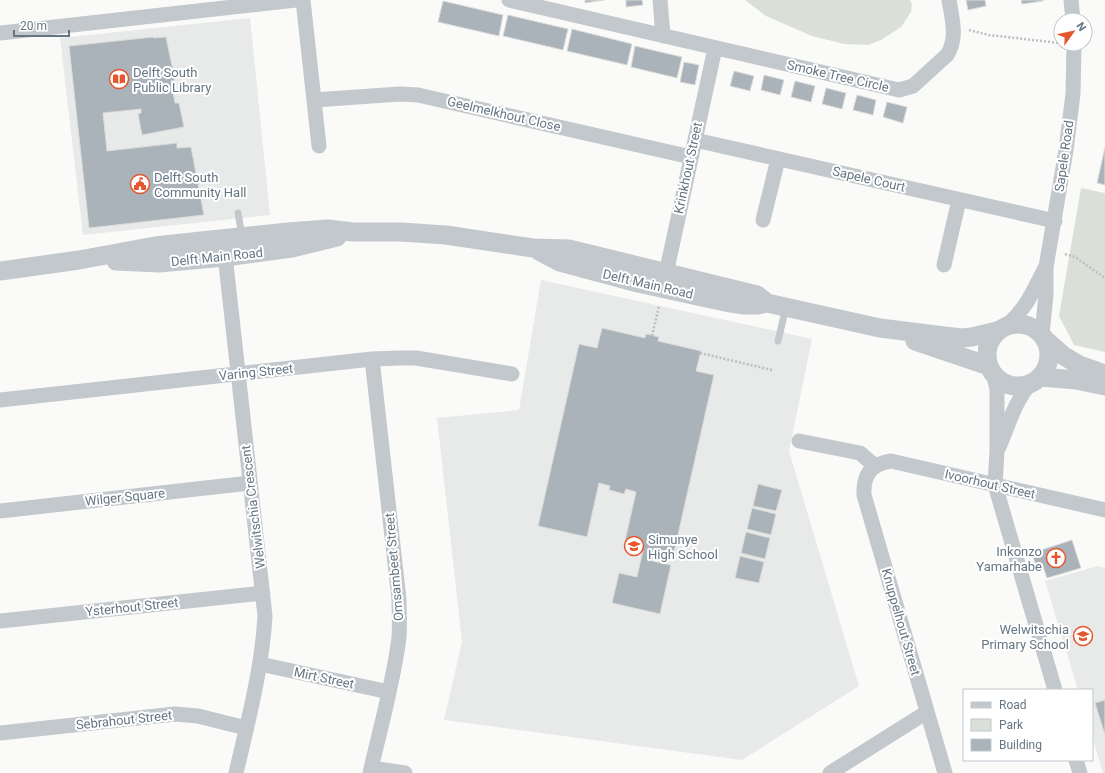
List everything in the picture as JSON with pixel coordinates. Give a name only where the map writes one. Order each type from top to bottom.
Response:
[{"type":"street","points":[[0,33],[296,0]]},
{"type":"street","points":[[303,0],[319,146]]},
{"type":"street","name":"Smoke Tree Circle","points":[[510,0],[550,5],[663,36],[899,90],[913,86],[947,55],[951,49],[953,42],[953,26],[950,0]]},
{"type":"street","points":[[660,0],[663,36]]},
{"type":"street","points":[[1071,0],[1072,12]]},
{"type":"street","name":"Krinkhout Street","points":[[664,280],[715,48]]},
{"type":"street","name":"Sapele Road","points":[[1044,337],[1046,267],[1066,150],[1073,94],[1074,52]]},
{"type":"street","name":"Geelmelkhout Close","points":[[314,100],[400,94],[418,95],[691,156]]},
{"type":"street","name":"Sapele Court","points":[[694,140],[1054,221]]},
{"type":"street","points":[[763,220],[778,159]]},
{"type":"street","points":[[944,265],[959,200]]},
{"type":"street","name":"Delft Main Road","points":[[0,271],[79,260],[155,246],[224,248],[243,245],[281,232],[328,229],[353,232],[401,232],[446,235],[533,248],[560,262],[638,283],[664,280],[738,304],[758,305],[767,303],[880,328],[962,338],[983,336],[1002,328]]},
{"type":"street","name":"Welwitschia Crescent","points":[[224,248],[265,616],[264,641],[260,664],[236,773]]},
{"type":"street","name":"Sapele Road","points":[[1002,328],[1018,316],[1026,305],[1046,267]]},
{"type":"street","points":[[1055,689],[995,485],[997,451],[997,389],[987,357],[987,347],[991,339],[1002,328],[1016,323],[1026,324],[1034,327],[1064,356],[1079,365],[1105,374]]},
{"type":"street","name":"Delft Main Road","points":[[880,328],[991,370]]},
{"type":"street","points":[[997,451],[1021,395],[1046,369],[1050,350],[1044,337]]},
{"type":"street","name":"Varing Street","points":[[0,400],[372,359],[416,358],[512,374]]},
{"type":"street","name":"Omsambeet Street","points":[[371,771],[389,692],[399,638],[399,599],[372,359]]},
{"type":"street","points":[[991,370],[1005,384],[1014,386],[1022,386],[1036,381],[1076,380],[1105,386]]},
{"type":"street","points":[[799,440],[860,453],[872,469]]},
{"type":"street","name":"Ivoorhout Street","points":[[872,469],[882,463],[891,462],[1105,510]]},
{"type":"street","name":"Knuppelhout Street","points":[[872,469],[865,479],[863,487],[864,494],[945,773]]},
{"type":"street","name":"Wilger Square","points":[[0,511],[250,483]]},
{"type":"street","name":"Ysterhout Street","points":[[0,621],[263,593]]},
{"type":"street","name":"Mirt Street","points":[[260,664],[389,692]]},
{"type":"street","points":[[830,773],[927,712]]},
{"type":"street","name":"Sebrahout Street","points":[[0,733],[175,714],[198,716],[246,728]]},
{"type":"street","points":[[1076,761],[1080,773]]},
{"type":"street","points":[[371,771],[405,773]]},
{"type":"lane","points":[[238,213],[243,245]]},
{"type":"lane","points":[[778,341],[786,307]]},
{"type":"path","points":[[953,26],[989,36],[1053,42]]},
{"type":"path","points":[[1050,242],[1064,253],[1075,256],[1105,278]]},
{"type":"path","points":[[652,336],[664,280]]},
{"type":"path","points":[[700,353],[772,370]]},
{"type":"shaded area","points":[[250,18],[270,215],[83,235],[60,38]]},
{"type":"shaded area","name":"Simunye High School","points":[[541,280],[812,339],[789,451],[859,686],[742,760],[444,720],[462,642],[437,418],[519,410]]},
{"type":"shaded area","name":"Welwitschia Primary School","points":[[1098,566],[1105,568],[1105,773],[1103,773],[1093,739],[1093,689],[1078,689],[1045,581]]},
{"type":"green space","points":[[745,0],[910,0],[912,4],[911,12],[901,27],[881,40],[868,45],[844,44],[812,36],[766,16]]},
{"type":"green space","points":[[1081,188],[1105,193],[1105,352],[1074,345],[1059,316]]},
{"type":"building","points":[[585,0],[604,0],[585,3]]},
{"type":"building","points":[[626,0],[642,0],[643,5],[626,7]]},
{"type":"building","points":[[966,0],[985,0],[986,6],[968,10]]},
{"type":"building","points":[[1021,0],[1043,0],[1043,1],[1022,4]]},
{"type":"building","points":[[443,1],[503,15],[499,36],[438,22]]},
{"type":"building","points":[[508,15],[568,29],[563,50],[503,36]]},
{"type":"building","points":[[572,29],[632,44],[627,65],[567,51]]},
{"type":"building","points":[[153,37],[166,37],[175,80],[171,81],[175,103],[179,103],[184,127],[142,135],[138,114],[141,113],[141,109],[103,113],[107,151],[177,143],[177,148],[191,147],[204,215],[89,228],[69,46]]},
{"type":"building","points":[[635,46],[682,57],[677,78],[631,67]]},
{"type":"building","points":[[684,62],[699,65],[695,85],[680,82]]},
{"type":"building","points":[[734,71],[754,76],[750,91],[730,86]]},
{"type":"building","points":[[764,75],[784,80],[780,95],[761,90]]},
{"type":"building","points":[[795,81],[815,86],[811,102],[791,97]]},
{"type":"building","points":[[826,88],[846,93],[842,109],[822,104]]},
{"type":"building","points":[[857,95],[876,100],[873,115],[853,110]]},
{"type":"building","points":[[887,102],[907,107],[903,123],[883,117]]},
{"type":"building","points":[[1105,147],[1105,185],[1097,183]]},
{"type":"building","points":[[602,328],[645,338],[646,334],[659,337],[658,341],[701,351],[696,371],[714,375],[673,557],[654,552],[652,561],[671,565],[660,614],[612,603],[619,573],[637,577],[643,550],[624,545],[636,492],[626,489],[624,494],[609,490],[610,486],[599,483],[587,537],[538,526],[579,344],[597,348]]},
{"type":"building","points":[[758,484],[782,490],[776,511],[753,506]]},
{"type":"building","points":[[752,508],[776,514],[771,535],[747,529]]},
{"type":"building","points":[[746,532],[770,538],[765,559],[741,553]]},
{"type":"building","name":"Inkonzo Yamarhabe","points":[[1072,540],[1081,568],[1047,578],[1042,564],[1036,566],[1032,553]]},
{"type":"building","points":[[740,556],[764,562],[759,583],[735,578]]},
{"type":"building","points":[[1105,700],[1105,735],[1095,703]]},
{"type":"place","name":"Delft South Public Library","points":[[119,79]]},
{"type":"place","name":"Delft South Community Hall","points":[[140,184]]},
{"type":"place","name":"Simunye High School","points":[[634,546]]},
{"type":"place","name":"Inkonzo Yamarhabe","points":[[1056,558]]},
{"type":"place","name":"Welwitschia Primary School","points":[[1083,636]]}]
